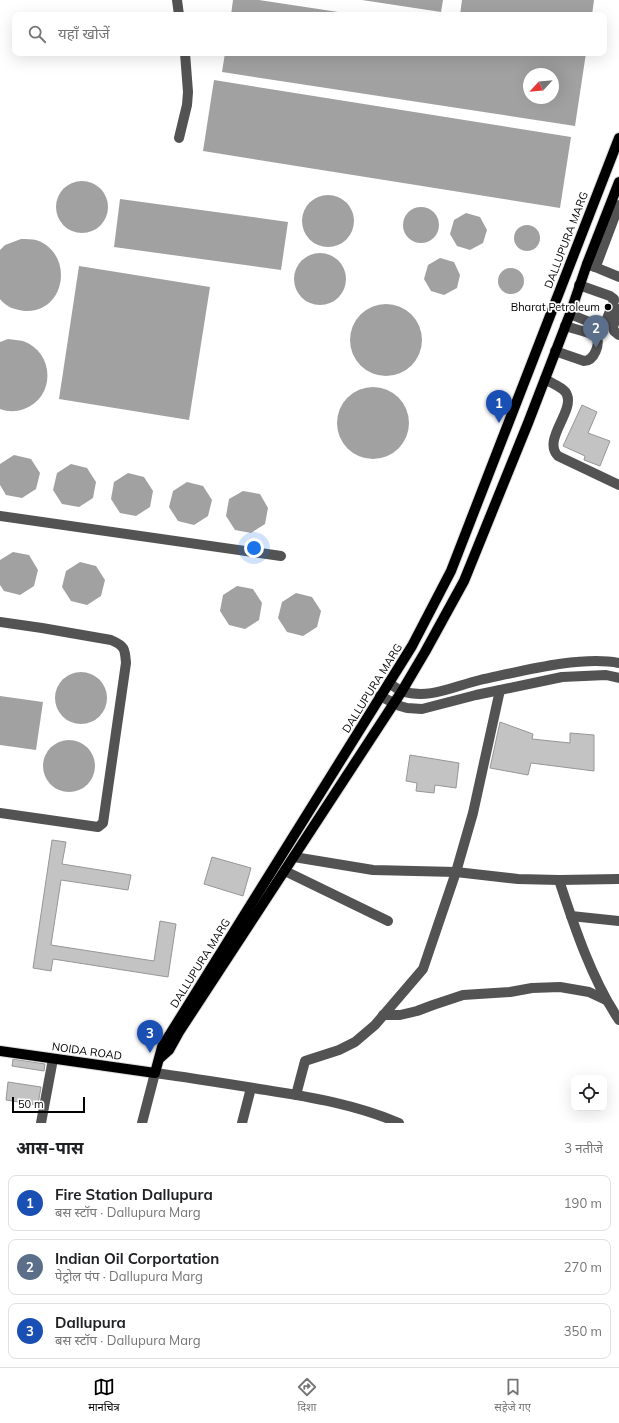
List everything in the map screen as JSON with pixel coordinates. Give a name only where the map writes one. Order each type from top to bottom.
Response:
[{"type":"main road","name":"DALLUPURA MARG","points":[[160,1058],[162,1047],[412,646],[451,572],[619,138]]},
{"type":"main road","name":"DALLUPURA MARG","points":[[160,1058],[169,1050],[179,1032],[285,871],[393,702],[402,691],[464,581],[545,379],[580,285],[591,266],[619,182]]},
{"type":"main road","name":"NOIDA ROAD","points":[[0,1051],[155,1073]]},
{"type":"main road","points":[[155,1073],[160,1058]]},
{"type":"street","points":[[177,0],[179,12]]},
{"type":"street","points":[[179,138],[187,106],[188,92],[185,56]]},
{"type":"street","points":[[618,275],[591,266],[619,205]]},
{"type":"street","points":[[570,314],[599,326],[604,326],[614,301],[614,298],[610,296],[580,285]]},
{"type":"street","points":[[619,309],[613,327],[614,331],[619,335]]},
{"type":"street","points":[[555,351],[584,361],[588,361],[593,356],[598,340],[596,336],[565,326]]},
{"type":"street","points":[[545,379],[564,391],[568,400],[566,411],[554,440],[554,452],[558,456],[619,485]]},
{"type":"street","points":[[0,516],[281,556]]},
{"type":"street","points":[[0,622],[111,640],[120,644],[125,650],[126,663],[103,823],[98,827],[0,813]]},
{"type":"street","points":[[388,684],[402,691],[419,694],[437,693],[478,681],[562,663],[607,660],[619,663]]},
{"type":"street","points":[[380,696],[407,708],[422,709],[562,677],[606,675],[619,678]]},
{"type":"street","points":[[296,1095],[305,1061],[339,1050],[355,1042],[375,1026],[423,969],[456,872],[473,813],[500,690]]},
{"type":"street","points":[[294,857],[373,870],[456,872],[559,880],[619,879]]},
{"type":"street","points":[[285,871],[388,921]]},
{"type":"street","points":[[559,880],[571,916],[606,1000],[619,1020]]},
{"type":"street","points":[[571,916],[619,921]]},
{"type":"street","points":[[383,1015],[400,1015],[417,1011],[463,996],[510,992],[532,988],[560,987],[589,992],[606,1000]]},
{"type":"street","points":[[42,1123],[53,1059]]},
{"type":"street","points":[[142,1123],[155,1073],[216,1081],[296,1095],[399,1123]]},
{"type":"street","points":[[242,1123],[251,1088]]},
{"type":"shaded area","points":[[233,0],[259,0],[338,12],[231,12]]},
{"type":"shaded area","points":[[362,0],[443,0],[441,12]]},
{"type":"shaded area","points":[[462,0],[594,0],[592,12],[460,12]]},
{"type":"shaded area","points":[[225,56],[586,56],[575,126],[222,72]]},
{"type":"shaded area","points":[[214,80],[571,137],[560,208],[203,151]]},
{"type":"shaded area","points":[[77,181],[87,181],[96,185],[104,193],[108,202],[108,212],[104,221],[96,229],[87,233],[77,233],[68,229],[60,221],[56,212],[56,202],[60,193],[68,185]]},
{"type":"shaded area","points":[[323,195],[333,195],[343,199],[350,206],[354,216],[354,226],[350,236],[343,243],[333,247],[323,247],[313,243],[306,236],[302,226],[302,216],[306,206],[313,199]]},
{"type":"shaded area","points":[[120,199],[288,222],[281,270],[114,247]]},
{"type":"shaded area","points":[[421,207],[431,210],[436,215],[439,225],[436,235],[431,240],[421,243],[411,240],[406,235],[403,225],[406,215],[411,210]]},
{"type":"shaded area","points":[[466,213],[480,217],[487,230],[483,243],[470,250],[457,246],[450,234],[454,220]]},
{"type":"shaded area","points":[[527,225],[537,228],[540,238],[537,248],[527,251],[517,248],[514,238],[517,228]]},
{"type":"shaded area","points":[[21,239],[36,240],[48,247],[56,257],[60,269],[60,281],[57,293],[50,303],[39,309],[25,311],[18,310],[11,308],[0,299],[0,250],[5,245]]},
{"type":"shaded area","points":[[315,253],[325,253],[334,257],[342,265],[346,274],[346,284],[342,293],[334,301],[325,305],[315,305],[306,301],[298,293],[294,284],[294,274],[298,265],[306,257]]},
{"type":"shaded area","points":[[440,258],[454,262],[460,275],[457,288],[444,295],[431,291],[424,279],[428,265]]},
{"type":"shaded area","points":[[79,266],[210,287],[189,420],[59,399]]},
{"type":"shaded area","points":[[511,268],[521,271],[524,281],[521,291],[511,294],[501,291],[498,281],[501,271]]},
{"type":"shaded area","points":[[386,304],[406,310],[416,320],[422,340],[416,360],[406,370],[386,376],[366,370],[356,360],[350,340],[356,320],[366,310]]},
{"type":"shaded area","points":[[8,339],[23,341],[34,347],[46,364],[48,375],[46,386],[42,395],[34,403],[24,409],[15,411],[0,409],[0,342]]},
{"type":"shaded area","points":[[373,387],[393,393],[403,403],[409,423],[403,443],[393,453],[373,459],[353,453],[343,443],[337,423],[343,403],[353,393]]},
{"type":"shaded area","points":[[14,455],[31,459],[40,473],[36,489],[22,498],[6,495],[0,485],[0,464]]},
{"type":"shaded area","points":[[71,464],[87,468],[96,482],[93,498],[79,507],[62,504],[53,490],[57,473]]},
{"type":"shaded area","points":[[128,473],[144,477],[153,491],[150,507],[136,516],[120,513],[111,499],[114,482]]},
{"type":"shaded area","points":[[187,482],[203,486],[212,500],[208,516],[194,525],[178,521],[169,507],[173,491]]},
{"type":"shaded area","points":[[243,491],[260,494],[268,508],[265,524],[251,533],[235,530],[226,516],[229,499]]},
{"type":"shaded area","points":[[13,552],[29,555],[38,570],[34,586],[20,595],[4,591],[0,585],[0,560]]},
{"type":"shaded area","points":[[80,562],[96,566],[105,580],[101,596],[87,605],[71,601],[62,587],[66,571]]},
{"type":"shaded area","points":[[237,586],[253,589],[262,603],[259,620],[245,629],[229,625],[220,611],[223,595]]},
{"type":"shaded area","points":[[296,593],[312,597],[321,611],[317,627],[303,636],[287,632],[278,618],[282,602]]},
{"type":"shaded area","points":[[76,672],[86,672],[95,676],[103,684],[107,693],[107,703],[103,712],[95,720],[86,724],[76,724],[67,720],[59,712],[55,703],[55,693],[59,684],[67,676]]},
{"type":"shaded area","points":[[0,696],[43,702],[36,750],[0,745]]},
{"type":"shaded area","points":[[64,740],[74,740],[83,744],[91,752],[95,761],[95,771],[91,780],[83,788],[74,792],[64,792],[55,788],[47,780],[43,771],[43,761],[47,752],[55,744]]},
{"type":"building","points":[[582,405],[597,412],[588,433],[610,441],[600,466],[584,460],[585,456],[563,446]]},
{"type":"building","points":[[500,722],[533,734],[532,739],[570,743],[570,733],[594,735],[594,771],[531,763],[528,775],[490,768]]},
{"type":"building","points":[[410,755],[459,763],[456,788],[435,785],[434,793],[416,791],[417,783],[406,781]]},
{"type":"building","points":[[52,840],[66,842],[62,864],[131,875],[128,890],[61,880],[51,945],[154,961],[160,921],[176,924],[168,977],[53,959],[51,971],[33,968]]},
{"type":"building","points":[[212,857],[251,868],[243,896],[204,884]]},
{"type":"building","points":[[13,1059],[45,1064],[44,1071],[12,1066]]},
{"type":"building","points":[[8,1082],[41,1087],[38,1105],[6,1100]]},
{"type":"place","name":"Bharat Petroleum","points":[[608,307]]},
{"type":"place","name":"Indian Oil Corportation","points":[[596,348]]},
{"type":"place","name":"Fire Station Dallupura","points":[[499,423]]},
{"type":"place","name":"Dallupura","points":[[150,1053]]}]
